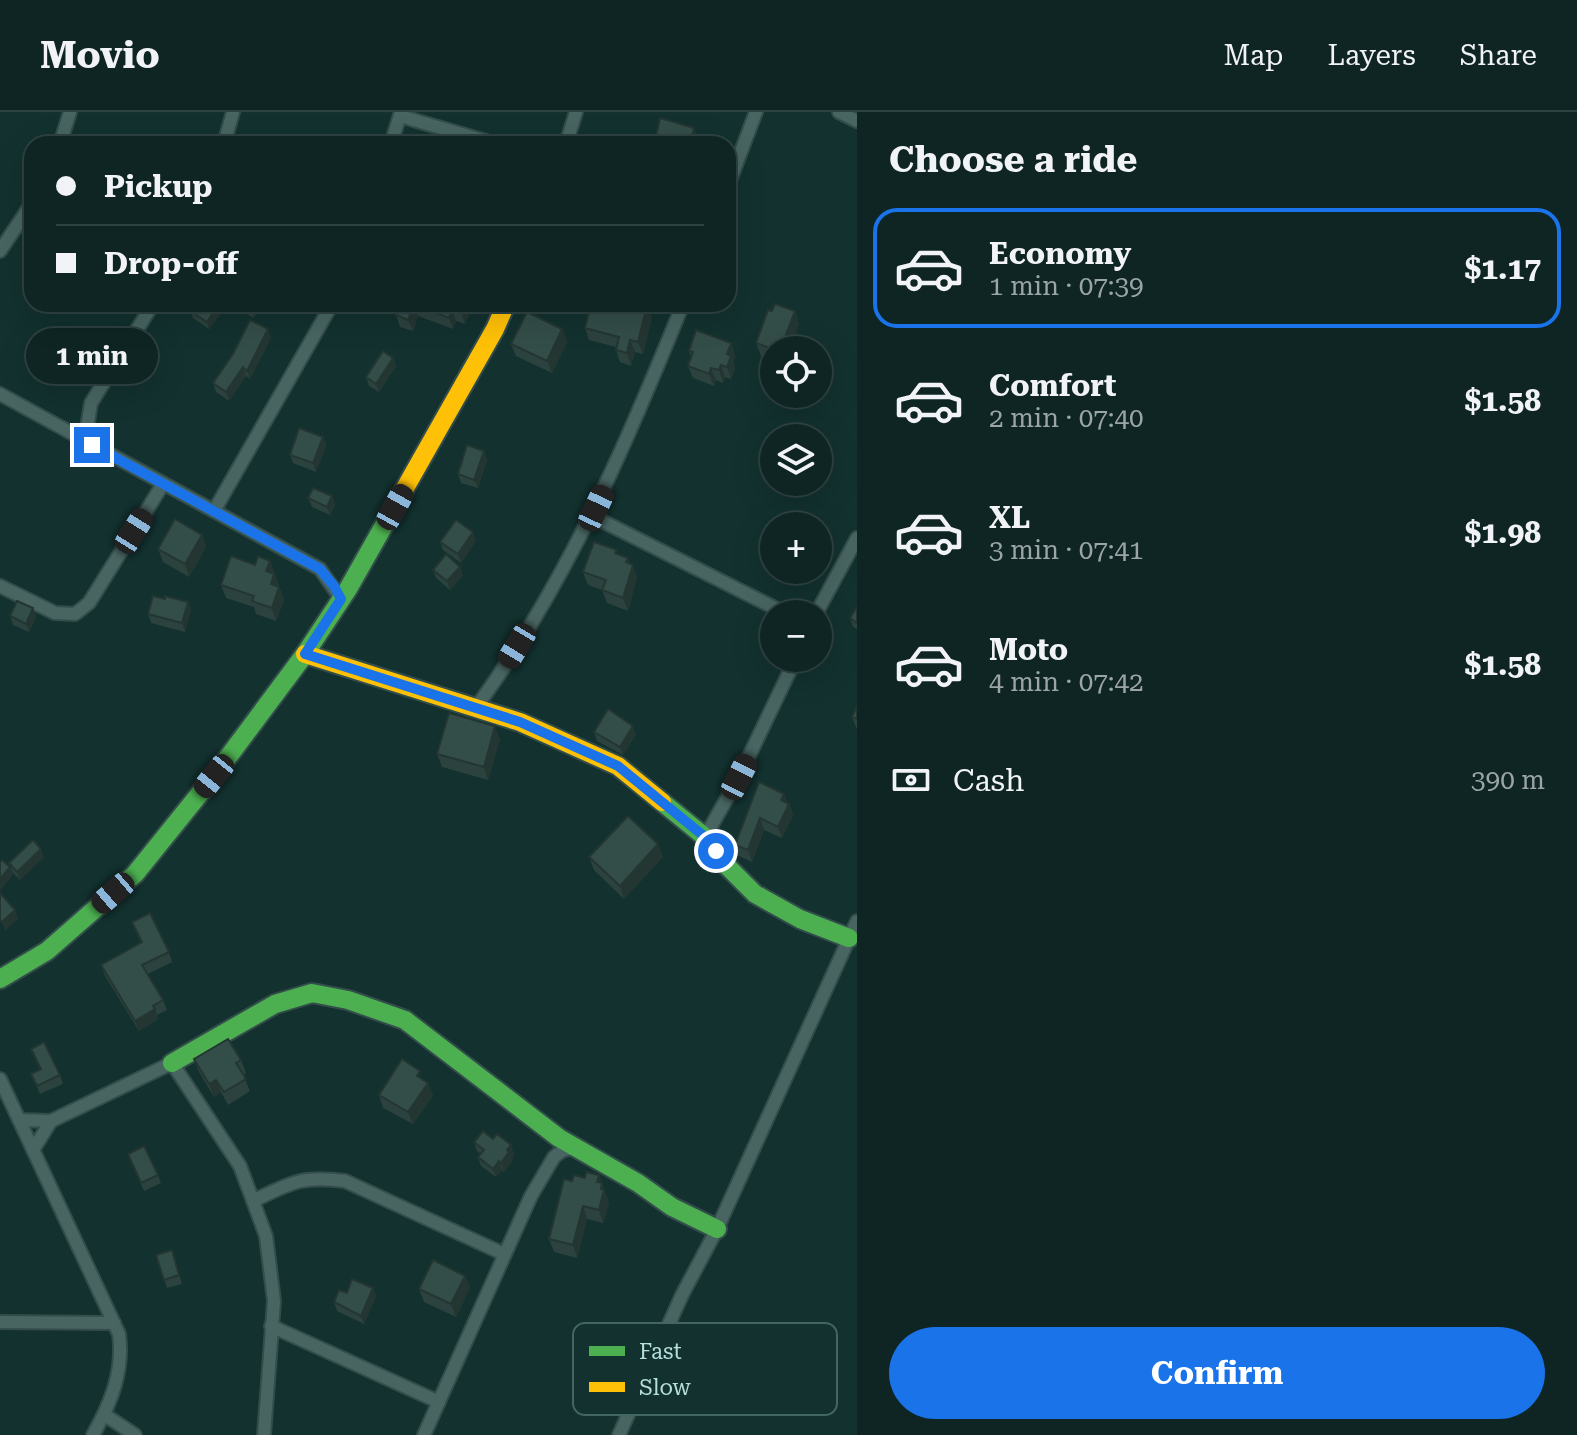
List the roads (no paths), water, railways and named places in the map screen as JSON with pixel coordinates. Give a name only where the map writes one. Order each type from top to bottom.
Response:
[{"type":"street","points":[[62,136],[70,112]]},
{"type":"street","points":[[226,136],[233,112]]},
{"type":"street","points":[[568,136],[576,112]]},
{"type":"street","points":[[736,165],[756,112]]},
{"type":"street","points":[[839,112],[857,121]]},
{"type":"street","points":[[394,136],[401,114],[471,136]]},
{"type":"street","points":[[0,251],[24,215]]},
{"type":"street","points":[[92,445],[87,428],[91,403],[148,312]]},
{"type":"street","points":[[214,511],[327,312]]},
{"type":"street","points":[[0,979],[47,951],[135,874],[305,654],[341,599],[502,312]]},
{"type":"street","points":[[475,708],[494,684],[559,578],[592,516],[636,422],[680,312]]},
{"type":"street","points":[[0,394],[320,569],[341,599]]},
{"type":"street","points":[[0,586],[55,613],[75,614],[89,603],[163,484]]},
{"type":"street","points":[[592,516],[760,600]]},
{"type":"street","points":[[824,600],[857,538]]},
{"type":"street","points":[[305,654],[520,722],[618,766],[705,837],[727,866],[755,894],[800,919],[853,930],[717,1229],[669,1323]]},
{"type":"street","points":[[705,837],[745,766],[789,672]]},
{"type":"street","points":[[19,1120],[51,1121],[172,1063],[275,1004],[312,993],[348,1000],[405,1020],[575,1148],[638,1183],[672,1207],[717,1229]]},
{"type":"street","points":[[172,1063],[240,1166],[266,1236],[274,1301],[264,1435]]},
{"type":"street","points":[[0,1079],[119,1334],[122,1357],[105,1415],[93,1435]]},
{"type":"street","points":[[33,1150],[51,1121]]},
{"type":"street","points":[[424,1435],[545,1168],[550,1145],[542,1125]]},
{"type":"street","points":[[545,1168],[563,1150],[575,1148]]},
{"type":"street","points":[[253,1201],[298,1179],[319,1177],[345,1181],[504,1254]]},
{"type":"street","points":[[0,1322],[114,1323]]},
{"type":"street","points":[[271,1326],[439,1402]]},
{"type":"street","points":[[105,1415],[135,1435]]},
{"type":"street","points":[[619,1435],[628,1415]]}]
